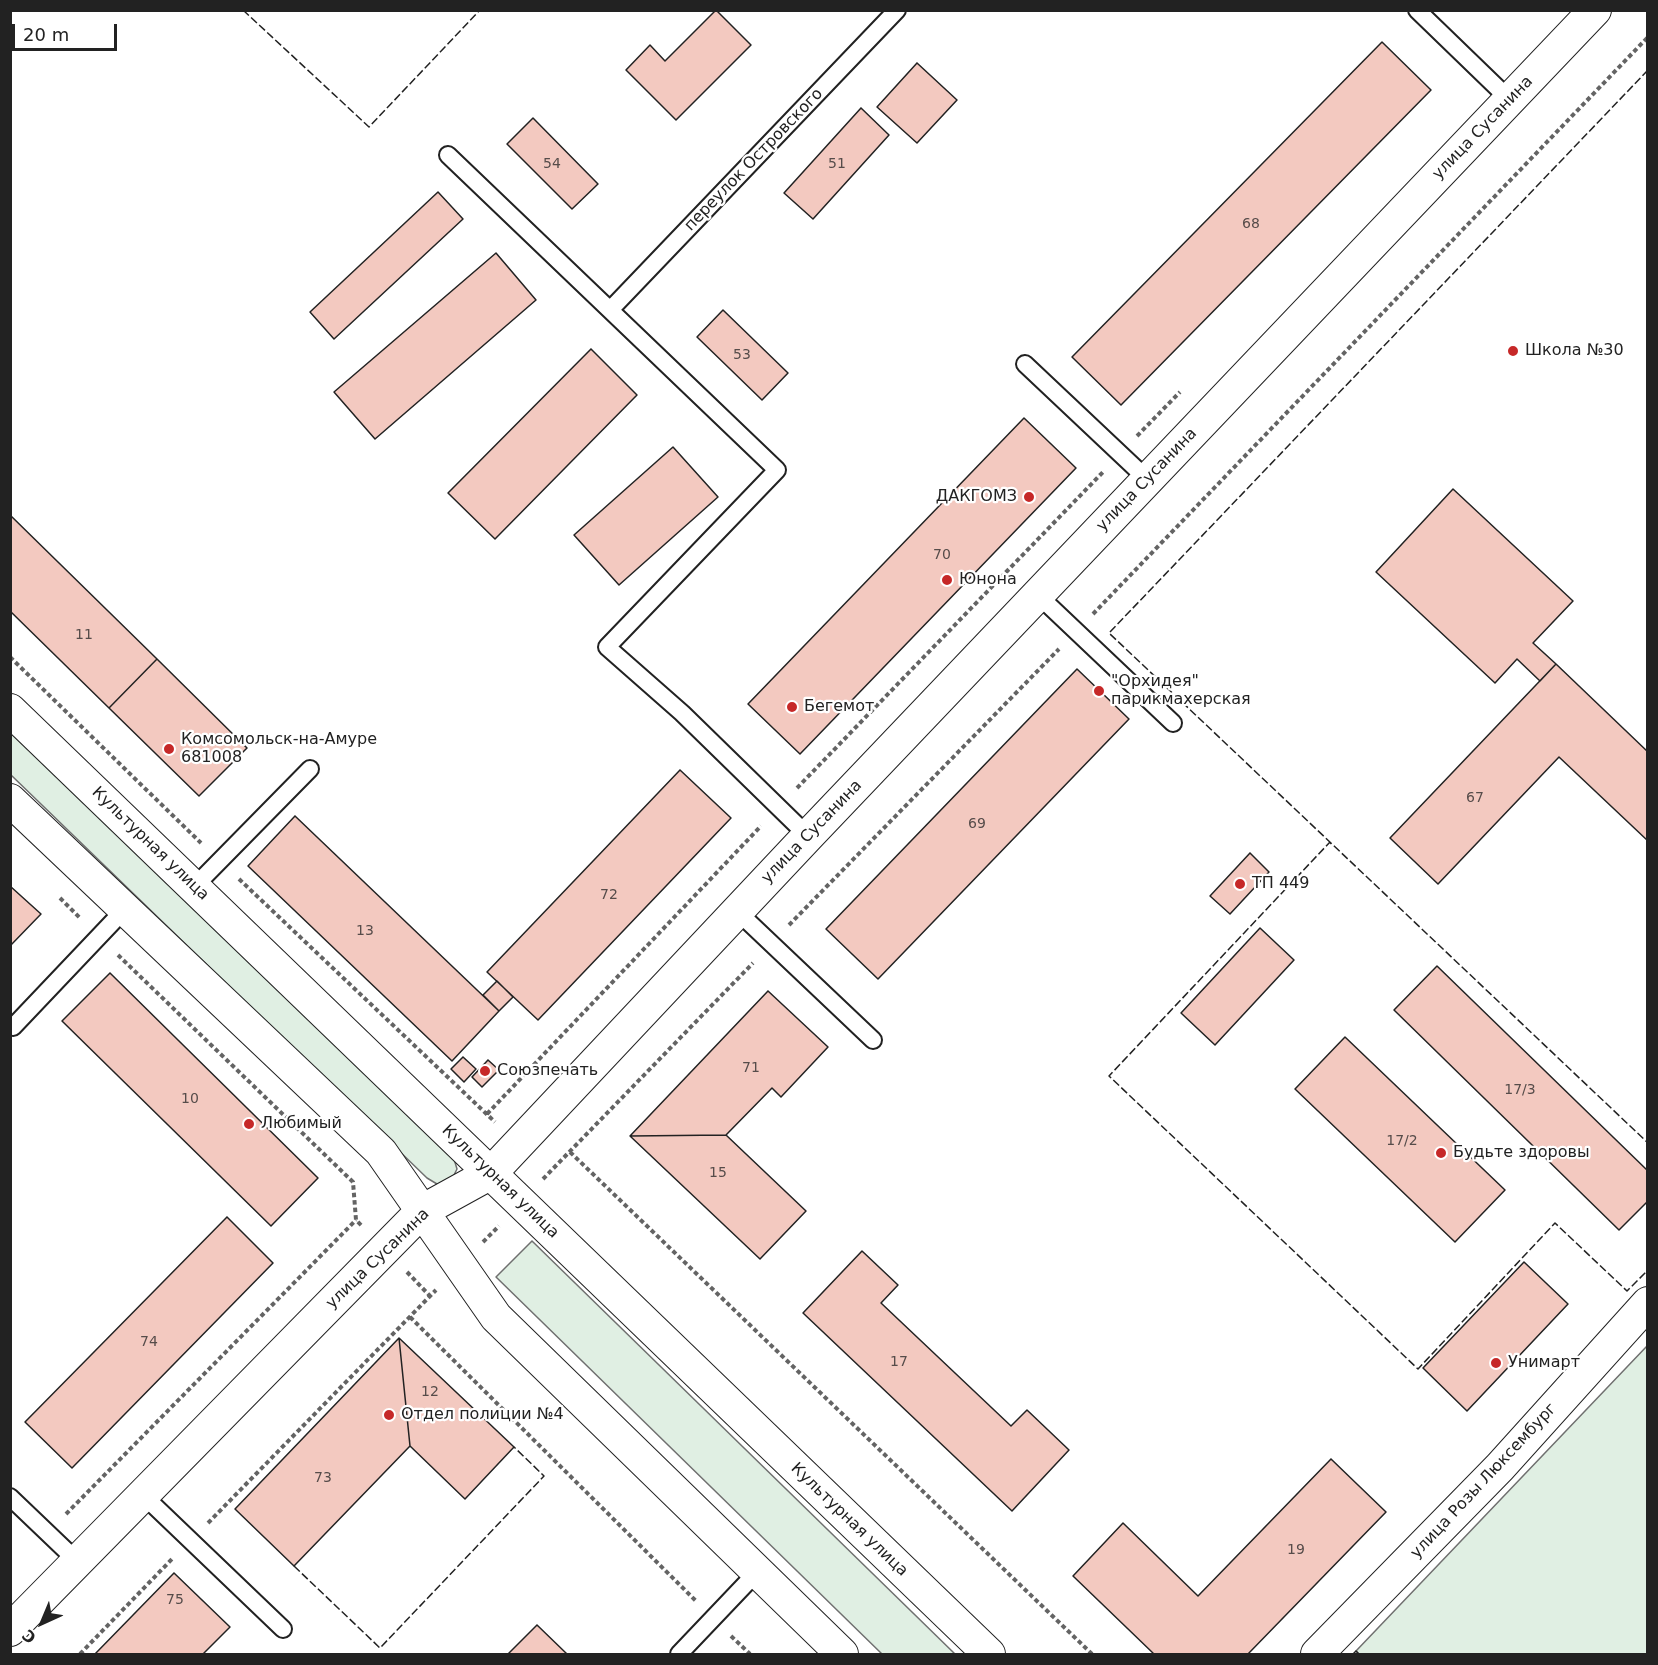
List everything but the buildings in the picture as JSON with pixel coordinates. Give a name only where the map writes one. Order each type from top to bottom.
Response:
[{"type":"street","name":"улица Сусанина","points":[[10,1630],[422,1211],[490,1173],[1595,10]]},
{"type":"street","name":"Культурная улица","points":[[10,710],[989,1654]]},
{"type":"street","points":[[10,800],[381,1152],[496,1317],[842,1654]]},
{"type":"street","name":"улица Розы Люксембург","points":[[1317,1654],[1500,1467],[1647,1304]]},
{"type":"lane","name":"переулок Островского","points":[[610,310],[897,10]]},
{"type":"lane","points":[[1417,10],[1510,100]]},
{"type":"lane","points":[[448,155],[777,470],[607,647],[681,713],[808,836]]},
{"type":"lane","points":[[1025,364],[1148,480]]},
{"type":"lane","points":[[1038,595],[1173,723]]},
{"type":"lane","points":[[194,887],[310,769]]},
{"type":"lane","points":[[13,1027],[125,909]]},
{"type":"lane","points":[[737,911],[873,1040]]},
{"type":"lane","points":[[143,1495],[283,1629]]},
{"type":"lane","points":[[10,1497],[78,1562]]},
{"type":"lane","points":[[678,1654],[757,1572]]},
{"type":"path","points":[[80,1654],[1076,632],[1647,37]]},
{"type":"path","points":[[10,657],[220,861],[487,1114],[778,807],[1187,385]]},
{"type":"path","points":[[42,1527],[64,1516],[356,1220],[353,1182],[58,897]]},
{"type":"path","points":[[570,1152],[1092,1654]]},
{"type":"path","points":[[410,1317],[750,1654]]},
{"type":"green space","points":[[10,729],[454,1159],[457,1169],[452,1179],[437,1184],[427,1178],[11,775]]},
{"type":"green space","points":[[532,1241],[955,1654],[882,1654],[496,1277]]},
{"type":"green space","points":[[1647,1346],[1647,1654],[1359,1654],[1356,1651]]},
{"type":"fence","points":[[243,10],[369,127],[480,10]]},
{"type":"fence","points":[[1648,70],[1109,633],[1648,1143]]},
{"type":"fence","points":[[1331,844],[1330,842],[1109,1076],[1418,1369],[1555,1223],[1627,1291],[1648,1270]]},
{"type":"fence","points":[[294,1566],[380,1648],[544,1476],[514,1447]]},
{"type":"fence","points":[[1353,1654],[1356,1651],[1359,1654]]},
{"type":"place","name":"Школа №30","points":[[1513,351]]},
{"type":"place","name":"ДАКГОМЗ","points":[[1029,497]]},
{"type":"place","name":"Юнона","points":[[947,580]]},
{"type":"place","name":"\"Орхидея\" парикмахерская","points":[[1099,691]]},
{"type":"place","name":"Бегемот","points":[[792,707]]},
{"type":"place","name":"Комсомольск-на-Амуре 681008","points":[[169,749]]},
{"type":"place","name":"ТП 449","points":[[1240,884]]},
{"type":"place","name":"Союзпечать","points":[[485,1071]]},
{"type":"place","name":"Любимый","points":[[249,1124]]},
{"type":"place","name":"Будьте здоровы","points":[[1441,1153]]},
{"type":"place","name":"Унимарт","points":[[1496,1363]]},
{"type":"place","name":"Отдел полиции №4","points":[[389,1415]]}]
